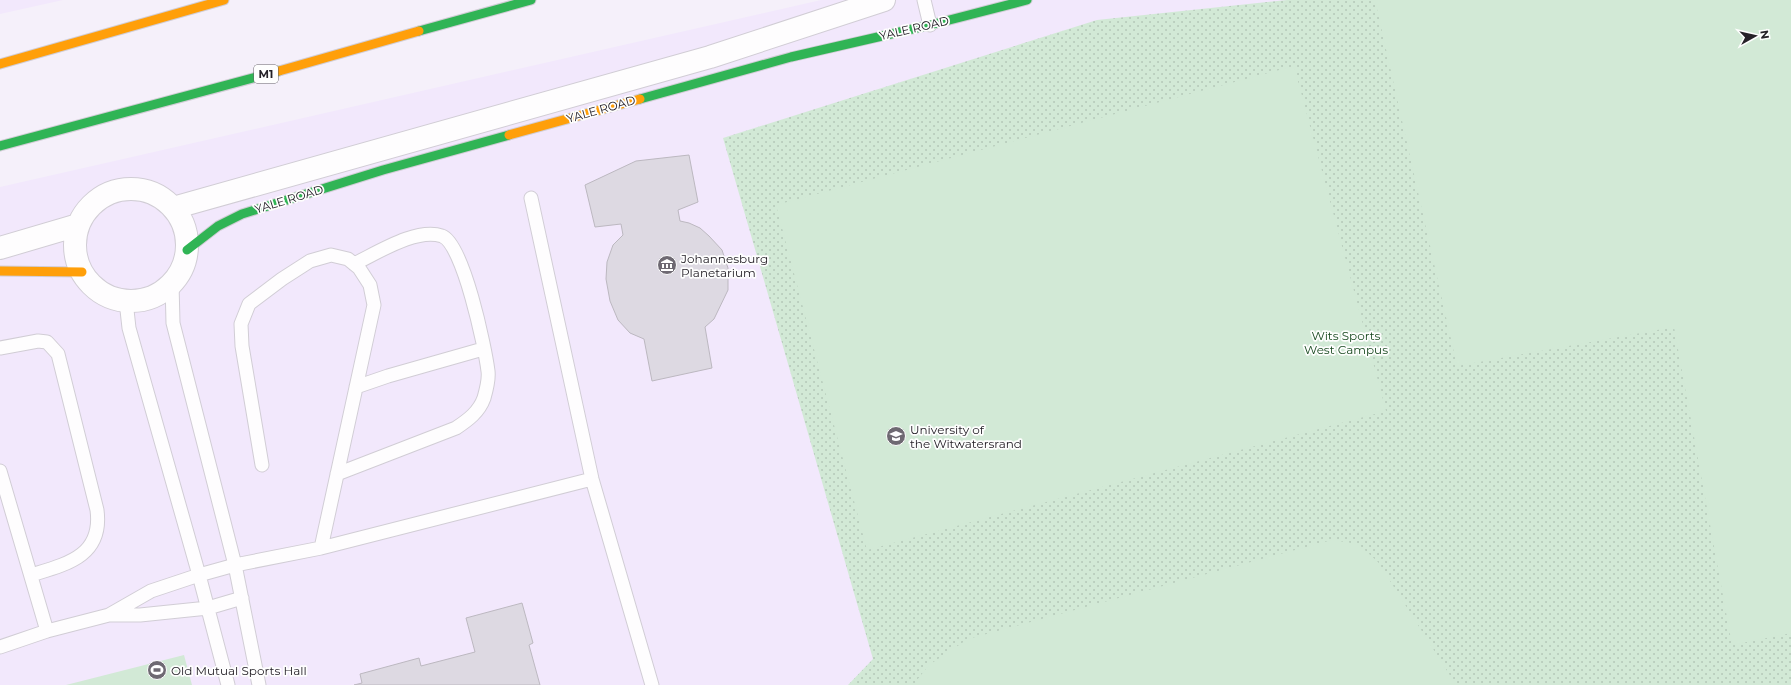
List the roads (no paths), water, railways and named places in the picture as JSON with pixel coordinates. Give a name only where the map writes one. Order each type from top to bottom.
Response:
[{"type":"main road","points":[[0,64],[224,0]]},
{"type":"main road","name":"M1","points":[[0,146],[204,92],[531,0]]},
{"type":"main road","name":"YALE ROAD","points":[[187,250],[218,226],[242,214],[613,95],[791,57],[930,25],[1027,0]]},
{"type":"main road","points":[[0,271],[82,272]]},
{"type":"street","name":"YALE ROAD","points":[[173,208],[613,95],[710,56],[884,0]]},
{"type":"street","points":[[132,188],[155,194],[173,208],[182,220],[186,235],[187,250],[182,268],[172,284],[159,294],[143,300],[126,301],[108,296],[93,286],[82,272],[76,257],[75,246],[78,225],[90,205],[109,192],[132,188]]},
{"type":"street","points":[[0,248],[78,225]]},
{"type":"lane","points":[[924,0],[930,25]]},
{"type":"lane","points":[[531,198],[592,479],[652,685]]},
{"type":"lane","points":[[337,474],[456,428],[473,416],[484,398],[488,372],[474,300],[454,246],[443,236],[430,234],[409,238],[354,264]]},
{"type":"lane","points":[[262,465],[242,346],[241,324],[249,304],[282,279],[310,261],[331,255],[348,259],[360,268],[370,285],[374,305],[321,548]]},
{"type":"lane","points":[[172,284],[173,323],[235,565],[259,685]]},
{"type":"lane","points":[[126,301],[129,328],[199,575],[228,685]]},
{"type":"lane","points":[[0,348],[38,341],[47,342],[58,354],[99,524],[93,543],[86,550],[67,564],[31,575]]},
{"type":"lane","points":[[356,387],[388,376],[483,349]]},
{"type":"lane","points":[[0,471],[47,631]]},
{"type":"lane","points":[[110,615],[151,591],[199,575],[235,565],[321,548],[592,479]]},
{"type":"lane","points":[[0,647],[47,631],[110,615],[140,615],[208,608],[242,598]]},
{"type":"place","name":"Johannesburg Planetarium","points":[[667,265]]},
{"type":"place","name":"University of the Witwatersrand","points":[[896,436]]},
{"type":"place","name":"Old Mutual Sports Hall","points":[[157,670]]},
{"type":"park label","name":"Wits Sports West Campus","points":[[1346,342]]}]
